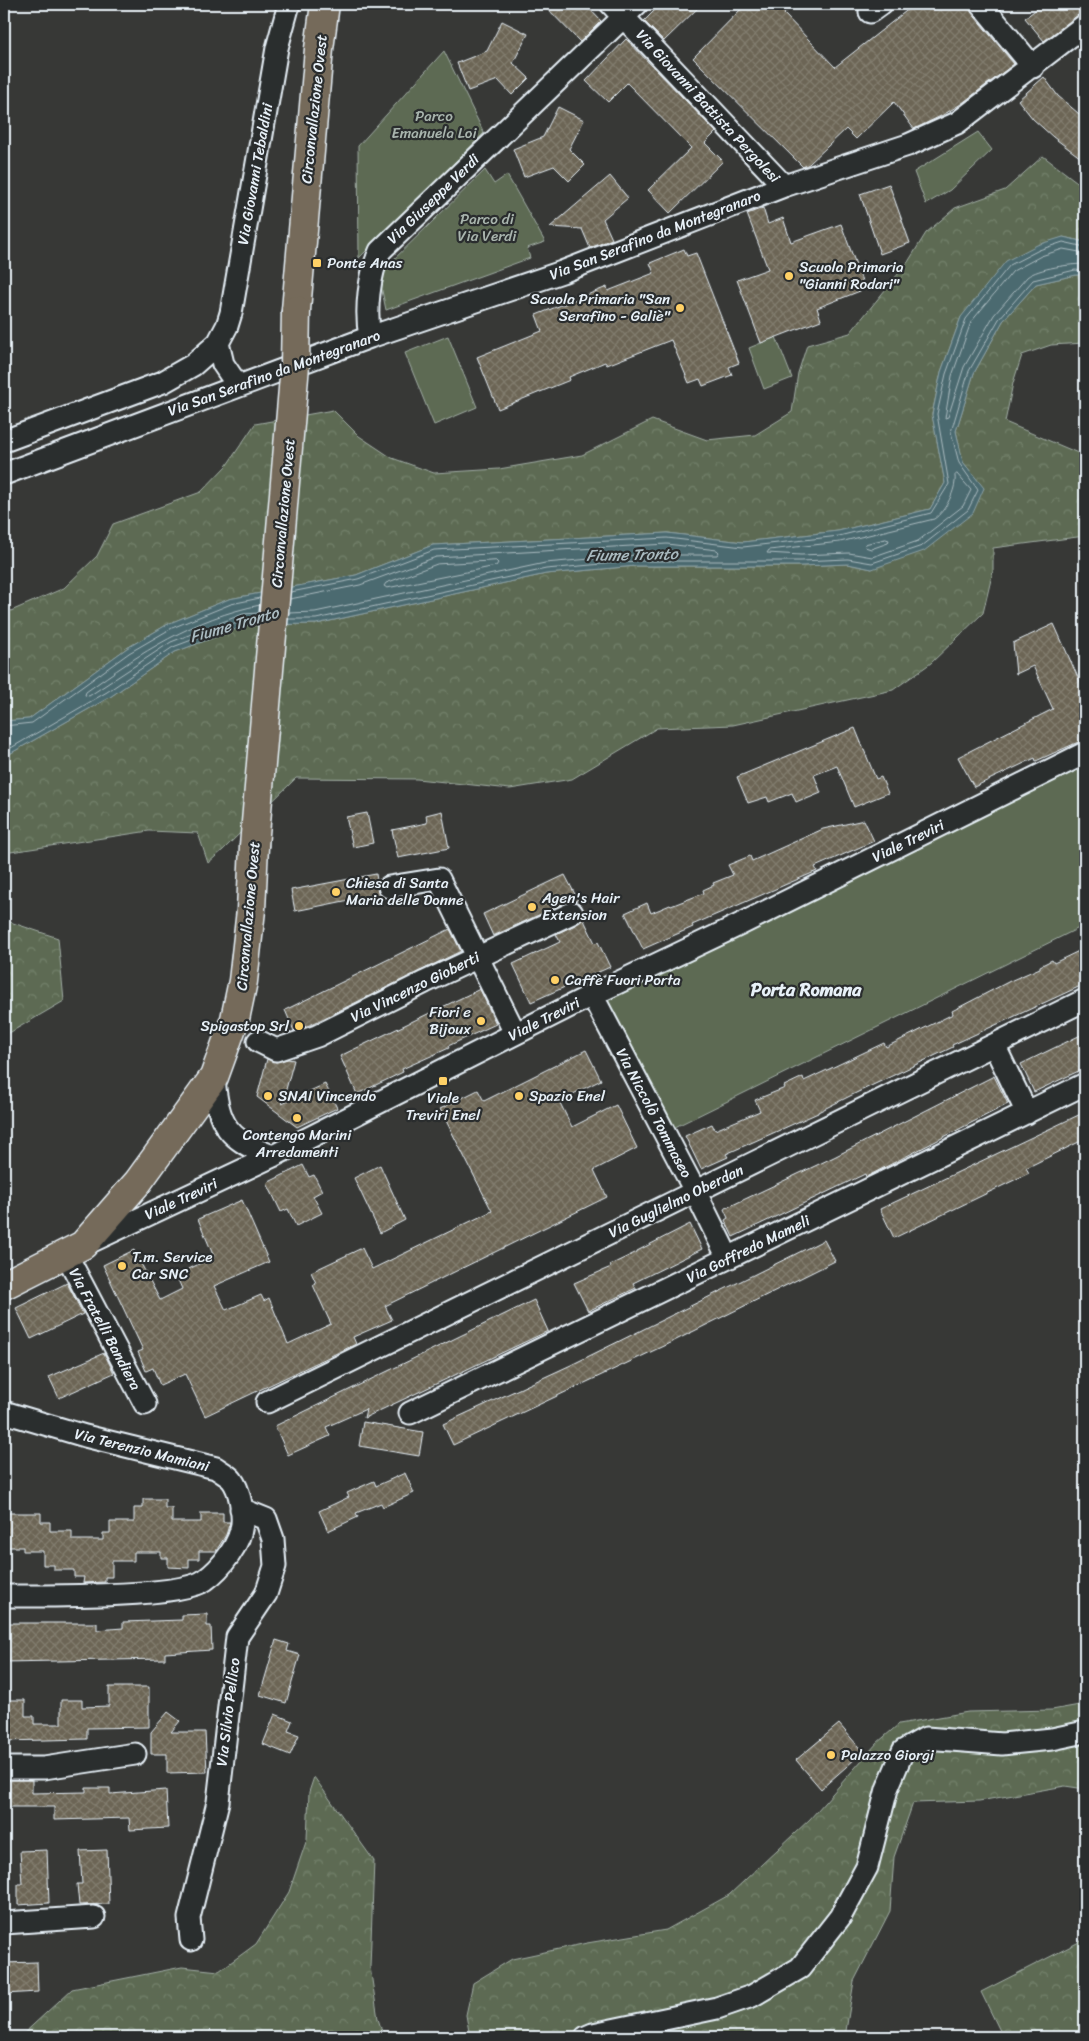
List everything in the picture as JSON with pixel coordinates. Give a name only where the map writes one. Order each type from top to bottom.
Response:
[{"type":"main road","name":"Circonvallazione Ovest","points":[[74,1250],[138,1182],[214,1077],[235,1019],[244,981],[295,365],[296,310],[318,49],[325,4]]},
{"type":"main road","name":"Viale Treviri","points":[[4,1285],[74,1250]]},
{"type":"street","name":"Via Giovanni Tebaldini","points":[[4,441],[162,382],[193,365],[218,343],[231,313],[277,48],[290,4]]},
{"type":"street","points":[[981,4],[1032,67]]},
{"type":"street","name":"Via Giovanni Battista Pergolesi","points":[[624,8],[784,186]]},
{"type":"street","name":"Via Giuseppe Verdi","points":[[370,337],[369,292],[373,266],[380,251],[624,8]]},
{"type":"street","name":"Via San Serafino da Montegranaro","points":[[4,474],[370,337],[562,272],[784,186],[908,146],[957,123],[1085,25]]},
{"type":"street","points":[[218,343],[223,364],[238,386]]},
{"type":"street","name":"Viale Treviri","points":[[74,1250],[273,1156],[592,995],[739,925],[1085,753]]},
{"type":"street","points":[[389,887],[439,879],[515,1034]]},
{"type":"street","name":"Via Vincenzo Gioberti","points":[[258,1041],[276,1050],[317,1036],[477,957],[572,913]]},
{"type":"street","name":"Via Niccolò Tommaseo","points":[[592,995],[728,1258]]},
{"type":"street","name":"Via Guglielmo Oberdan","points":[[267,1402],[1085,1000]]},
{"type":"street","points":[[994,1045],[1027,1113]]},
{"type":"street","name":"Circonvallazione Ovest","points":[[214,1077],[219,1115],[226,1130],[242,1143],[273,1156]]},
{"type":"street","name":"Via Goffredo Mameli","points":[[410,1413],[1085,1084]]},
{"type":"street","name":"Via Fratelli Bandiera","points":[[74,1250],[145,1404]]},
{"type":"street","name":"Via Terenzio Mamiani","points":[[4,1412],[85,1436],[216,1468],[232,1479],[241,1509],[241,1533],[226,1559],[205,1581],[186,1587],[158,1590],[66,1596],[4,1596]]},
{"type":"street","name":"Via Silvio Pellico","points":[[191,1940],[189,1918],[218,1802],[237,1637],[266,1594],[275,1566],[273,1539],[266,1519],[241,1509]]},
{"type":"street","points":[[586,2037],[592,2034],[717,2008],[752,1996],[800,1968],[840,1917],[866,1867],[887,1789],[903,1751],[926,1738],[1002,1744],[1052,1739],[1085,1732]]},
{"type":"street","points":[[4,1768],[44,1768],[135,1754]]},
{"type":"street","points":[[4,1923],[94,1917]]},
{"type":"green space","name":"Parco Emanuela Loi","points":[[444,51],[484,133],[359,258],[358,146]]},
{"type":"green space","points":[[978,132],[992,150],[950,190],[926,204],[914,172]]},
{"type":"green space","points":[[1043,156],[1085,188],[1085,242],[1063,237],[961,317],[941,372],[932,414],[945,483],[930,509],[838,531],[743,542],[667,533],[433,545],[356,575],[229,599],[170,623],[127,648],[29,719],[4,721],[4,614],[64,588],[97,556],[113,524],[201,492],[227,465],[255,424],[333,410],[359,436],[392,458],[434,473],[499,469],[582,455],[652,420],[707,440],[755,435],[792,412],[798,373],[807,345],[850,333],[908,262],[926,233],[955,208],[1005,190]]},
{"type":"green space","name":"Parco di Via Verdi","points":[[485,170],[494,184],[507,175],[545,242],[527,248],[530,258],[386,310],[379,276]]},
{"type":"green space","points":[[1076,275],[1085,275],[1085,343],[1051,345],[1022,355],[1013,383],[1005,422],[1085,456],[1085,536],[993,548],[993,571],[983,613],[931,663],[893,690],[733,725],[657,728],[572,779],[510,789],[417,779],[296,778],[208,863],[198,833],[149,831],[4,853],[4,757],[110,697],[175,652],[247,625],[316,624],[546,574],[636,566],[801,566],[848,564],[872,569],[984,489],[963,462],[956,431],[974,373],[1003,321],[1036,284]]},
{"type":"green space","points":[[448,336],[477,407],[434,425],[405,353]]},
{"type":"green space","points":[[776,337],[792,378],[764,389],[749,348]]},
{"type":"green space","points":[[1085,765],[1085,925],[671,1129],[601,1000]]},
{"type":"green space","points":[[4,920],[58,938],[64,1001],[4,1036]]},
{"type":"green space","points":[[1085,1704],[1085,1789],[1065,1786],[979,1801],[913,1803],[894,1857],[890,1911],[854,1981],[845,2037],[470,2037],[466,2015],[473,1983],[512,1959],[587,1943],[666,1930],[729,1895],[810,1819],[877,1743],[899,1724],[968,1712],[1052,1710]]},
{"type":"green space","points":[[314,1777],[374,1861],[370,1967],[378,2019],[384,2037],[20,2037],[72,1989],[182,1967],[219,1971],[256,1944],[289,1892],[307,1839],[309,1792]]},
{"type":"green space","points":[[1085,1939],[1085,2035],[1081,2037],[1003,2037],[981,1992]]},
{"type":"water","name":"Fiume Tronto","points":[[1063,237],[1085,242],[1085,275],[1076,275],[1036,284],[1003,321],[974,373],[956,431],[963,462],[984,488],[973,513],[924,551],[872,569],[848,564],[801,566],[636,566],[546,574],[316,624],[247,625],[175,652],[110,697],[4,757],[4,721],[29,719],[127,648],[170,623],[229,599],[356,575],[433,545],[667,533],[743,542],[838,531],[930,509],[945,483],[932,415],[941,372],[961,317],[1006,261],[1037,245]]},
{"type":"building","points":[[543,4],[585,4],[601,21],[580,42]]},
{"type":"building","points":[[661,4],[702,4],[664,41],[644,21]]},
{"type":"building","points":[[746,4],[794,4],[784,14],[835,67],[915,4],[969,4],[971,12],[1014,64],[961,104],[914,129],[894,102],[856,139],[846,129],[809,164],[803,167],[693,58]]},
{"type":"building","points":[[1043,4],[1085,4],[1085,10],[1044,41],[1025,18]]},
{"type":"building","points":[[502,21],[528,34],[513,63],[529,78],[512,95],[498,80],[468,91],[457,63],[487,51]]},
{"type":"building","points":[[626,39],[716,132],[705,143],[723,161],[670,213],[648,190],[691,148],[627,83],[608,102],[586,81]]},
{"type":"building","points":[[1044,77],[1058,96],[1085,119],[1085,161],[1033,119],[1018,100]]},
{"type":"building","points":[[558,107],[584,120],[569,149],[585,165],[569,181],[554,166],[524,177],[513,149],[543,137]]},
{"type":"building","points":[[610,176],[628,198],[603,219],[612,239],[590,248],[582,229],[550,227]]},
{"type":"building","points":[[889,184],[910,243],[880,254],[860,194]]},
{"type":"building","points":[[763,208],[768,224],[783,218],[791,242],[841,224],[865,289],[817,308],[821,320],[761,343],[737,280],[768,269],[747,214]]},
{"type":"building","points":[[684,249],[687,256],[696,253],[739,363],[729,367],[732,375],[703,386],[700,379],[689,383],[671,340],[607,365],[605,362],[569,377],[570,380],[498,409],[477,357],[542,331],[536,315],[607,287],[608,291],[654,273],[650,263]]},
{"type":"building","points":[[1054,624],[1085,693],[1085,739],[1036,761],[1035,758],[974,787],[958,757],[1053,709],[1033,666],[1016,674],[1013,643]]},
{"type":"building","points":[[855,728],[876,779],[881,777],[888,793],[854,807],[837,766],[814,775],[821,793],[796,802],[792,793],[769,802],[767,797],[748,803],[737,777]]},
{"type":"building","points":[[442,811],[449,848],[398,858],[392,830],[427,823],[426,815]]},
{"type":"building","points":[[367,813],[373,843],[353,847],[346,817]]},
{"type":"building","points":[[864,820],[874,841],[815,867],[817,871],[692,925],[693,927],[643,949],[625,913],[647,903],[651,913],[671,906],[704,893],[703,890],[714,885],[713,883],[733,875],[728,865],[750,856],[752,861],[823,829]]},
{"type":"building","name":"Chiesa di Santa Maria delle Donne","points":[[376,874],[379,894],[295,911],[291,890]]},
{"type":"building","points":[[565,875],[578,900],[567,902],[493,936],[483,914]]},
{"type":"building","points":[[583,918],[595,943],[598,942],[610,967],[531,1002],[513,964],[560,942],[556,934],[577,924]]},
{"type":"building","points":[[450,929],[461,951],[294,1031],[285,1010]]},
{"type":"building","points":[[1085,948],[1085,984],[952,1045],[953,1047],[818,1113],[726,1154],[728,1157],[701,1169],[685,1136],[712,1124],[715,1130],[760,1111],[755,1100],[785,1088],[784,1086],[803,1077],[804,1081],[884,1043],[886,1047],[953,1014],[952,1011],[1040,968],[1040,966],[1052,960],[1054,963]]},
{"type":"building","points":[[480,989],[496,1024],[402,1069],[403,1072],[357,1094],[340,1056]]},
{"type":"building","points":[[1085,1033],[1085,1068],[1034,1092],[1021,1064]]},
{"type":"building","points":[[586,1050],[601,1080],[559,1101],[572,1127],[616,1105],[637,1148],[594,1170],[607,1197],[385,1306],[392,1320],[353,1337],[356,1344],[205,1416],[185,1374],[160,1385],[153,1368],[146,1371],[138,1352],[143,1350],[103,1265],[134,1250],[160,1300],[182,1289],[176,1275],[214,1257],[198,1219],[242,1200],[269,1262],[214,1286],[226,1310],[261,1295],[264,1301],[269,1298],[288,1344],[331,1324],[313,1285],[316,1283],[311,1272],[362,1248],[372,1269],[492,1211],[440,1109],[478,1090],[484,1101]]},
{"type":"building","points":[[267,1059],[276,1062],[288,1059],[294,1060],[282,1104],[325,1084],[337,1108],[297,1127],[257,1097]]},
{"type":"building","points":[[994,1076],[1008,1104],[866,1177],[865,1174],[733,1237],[725,1220],[728,1218],[724,1209],[834,1157]]},
{"type":"building","points":[[1085,1112],[1085,1139],[1026,1168],[1029,1173],[894,1238],[880,1209]]},
{"type":"building","points":[[303,1165],[309,1177],[314,1175],[322,1191],[313,1196],[322,1213],[296,1226],[288,1209],[281,1212],[267,1183]]},
{"type":"building","points":[[380,1165],[405,1220],[380,1233],[354,1178]]},
{"type":"building","points":[[690,1224],[702,1249],[633,1283],[636,1288],[588,1311],[574,1283],[611,1267],[610,1265]]},
{"type":"building","points":[[824,1240],[835,1261],[674,1341],[453,1445],[443,1424],[571,1365]]},
{"type":"building","points":[[67,1283],[83,1314],[31,1339],[16,1308]]},
{"type":"building","points":[[534,1300],[548,1331],[364,1418],[366,1409],[326,1427],[330,1436],[288,1455],[275,1426]]},
{"type":"building","points":[[104,1353],[114,1373],[59,1398],[49,1377]]},
{"type":"building","points":[[363,1422],[423,1432],[419,1456],[359,1446]]},
{"type":"building","points":[[405,1473],[414,1493],[383,1507],[381,1503],[356,1513],[358,1517],[328,1531],[319,1511],[349,1497],[347,1493],[374,1481],[376,1486]]},
{"type":"building","points":[[143,1499],[165,1499],[165,1508],[172,1508],[172,1522],[201,1522],[201,1513],[223,1513],[223,1522],[230,1522],[226,1535],[216,1551],[199,1551],[199,1559],[189,1559],[189,1568],[168,1567],[168,1558],[161,1558],[161,1552],[134,1552],[134,1561],[112,1561],[112,1577],[105,1577],[105,1582],[83,1583],[84,1577],[74,1577],[74,1570],[54,1570],[54,1565],[43,1565],[43,1551],[23,1551],[23,1547],[4,1547],[4,1513],[41,1513],[41,1522],[50,1522],[50,1531],[72,1531],[72,1540],[103,1540],[103,1533],[110,1533],[110,1522],[134,1522],[134,1508],[143,1508]]},
{"type":"building","points":[[207,1614],[207,1626],[211,1626],[212,1650],[165,1653],[165,1659],[4,1662],[4,1623],[97,1623],[97,1630],[123,1628],[123,1622],[182,1620],[182,1615]]},
{"type":"building","points":[[276,1640],[289,1644],[287,1651],[300,1655],[286,1703],[260,1695]]},
{"type":"building","points":[[109,1687],[149,1687],[149,1727],[87,1728],[87,1739],[4,1741],[4,1700],[25,1700],[25,1716],[34,1716],[34,1724],[61,1724],[61,1700],[82,1700],[82,1707],[109,1706]]},
{"type":"building","points":[[168,1712],[180,1721],[171,1732],[205,1732],[207,1772],[167,1773],[167,1754],[151,1754],[151,1732]]},
{"type":"building","points":[[275,1714],[292,1721],[288,1731],[299,1735],[290,1755],[263,1744]]},
{"type":"building","name":"Palazzo Giorgi","points":[[839,1724],[863,1752],[821,1789],[796,1760]]},
{"type":"building","points":[[4,1780],[32,1780],[32,1793],[86,1792],[86,1788],[110,1788],[110,1794],[166,1790],[168,1828],[130,1830],[129,1818],[54,1820],[54,1807],[4,1807]]},
{"type":"building","points":[[47,1850],[49,1903],[18,1905],[18,1884],[22,1884],[20,1851]]},
{"type":"building","points":[[107,1850],[109,1904],[79,1905],[77,1884],[82,1884],[80,1851]]},
{"type":"building","points":[[37,1962],[38,1992],[4,1994],[4,1963]]},
{"type":"place","name":"Ponte Anas","points":[[317,263]]},
{"type":"place","name":"Scuola Primaria \"Gianni Rodari\"","points":[[789,276]]},
{"type":"place","name":"Scuola Primaria \"San Serafino - Galiè\"","points":[[680,308]]},
{"type":"place","name":"Chiesa di Santa Maria delle Donne","points":[[336,892]]},
{"type":"place","name":"Agen's Hair Extension","points":[[532,907]]},
{"type":"place","name":"Caffè Fuori Porta","points":[[555,980]]},
{"type":"place","name":"Fiori e Bijoux","points":[[481,1021]]},
{"type":"place","name":"Spigastop Srl","points":[[299,1026]]},
{"type":"place","name":"Viale Treviri Enel","points":[[443,1081]]},
{"type":"place","name":"SNAI Vincendo","points":[[268,1096]]},
{"type":"place","name":"Spazio Enel","points":[[519,1096]]},
{"type":"place","name":"Contengo Marini Arredamenti","points":[[297,1118]]},
{"type":"place","name":"T.m. Service Car SNC","points":[[122,1266]]},
{"type":"place","name":"Palazzo Giorgi","points":[[831,1755]]},
{"type":"district","name":"Porta Romana","points":[[806,990]]}]
